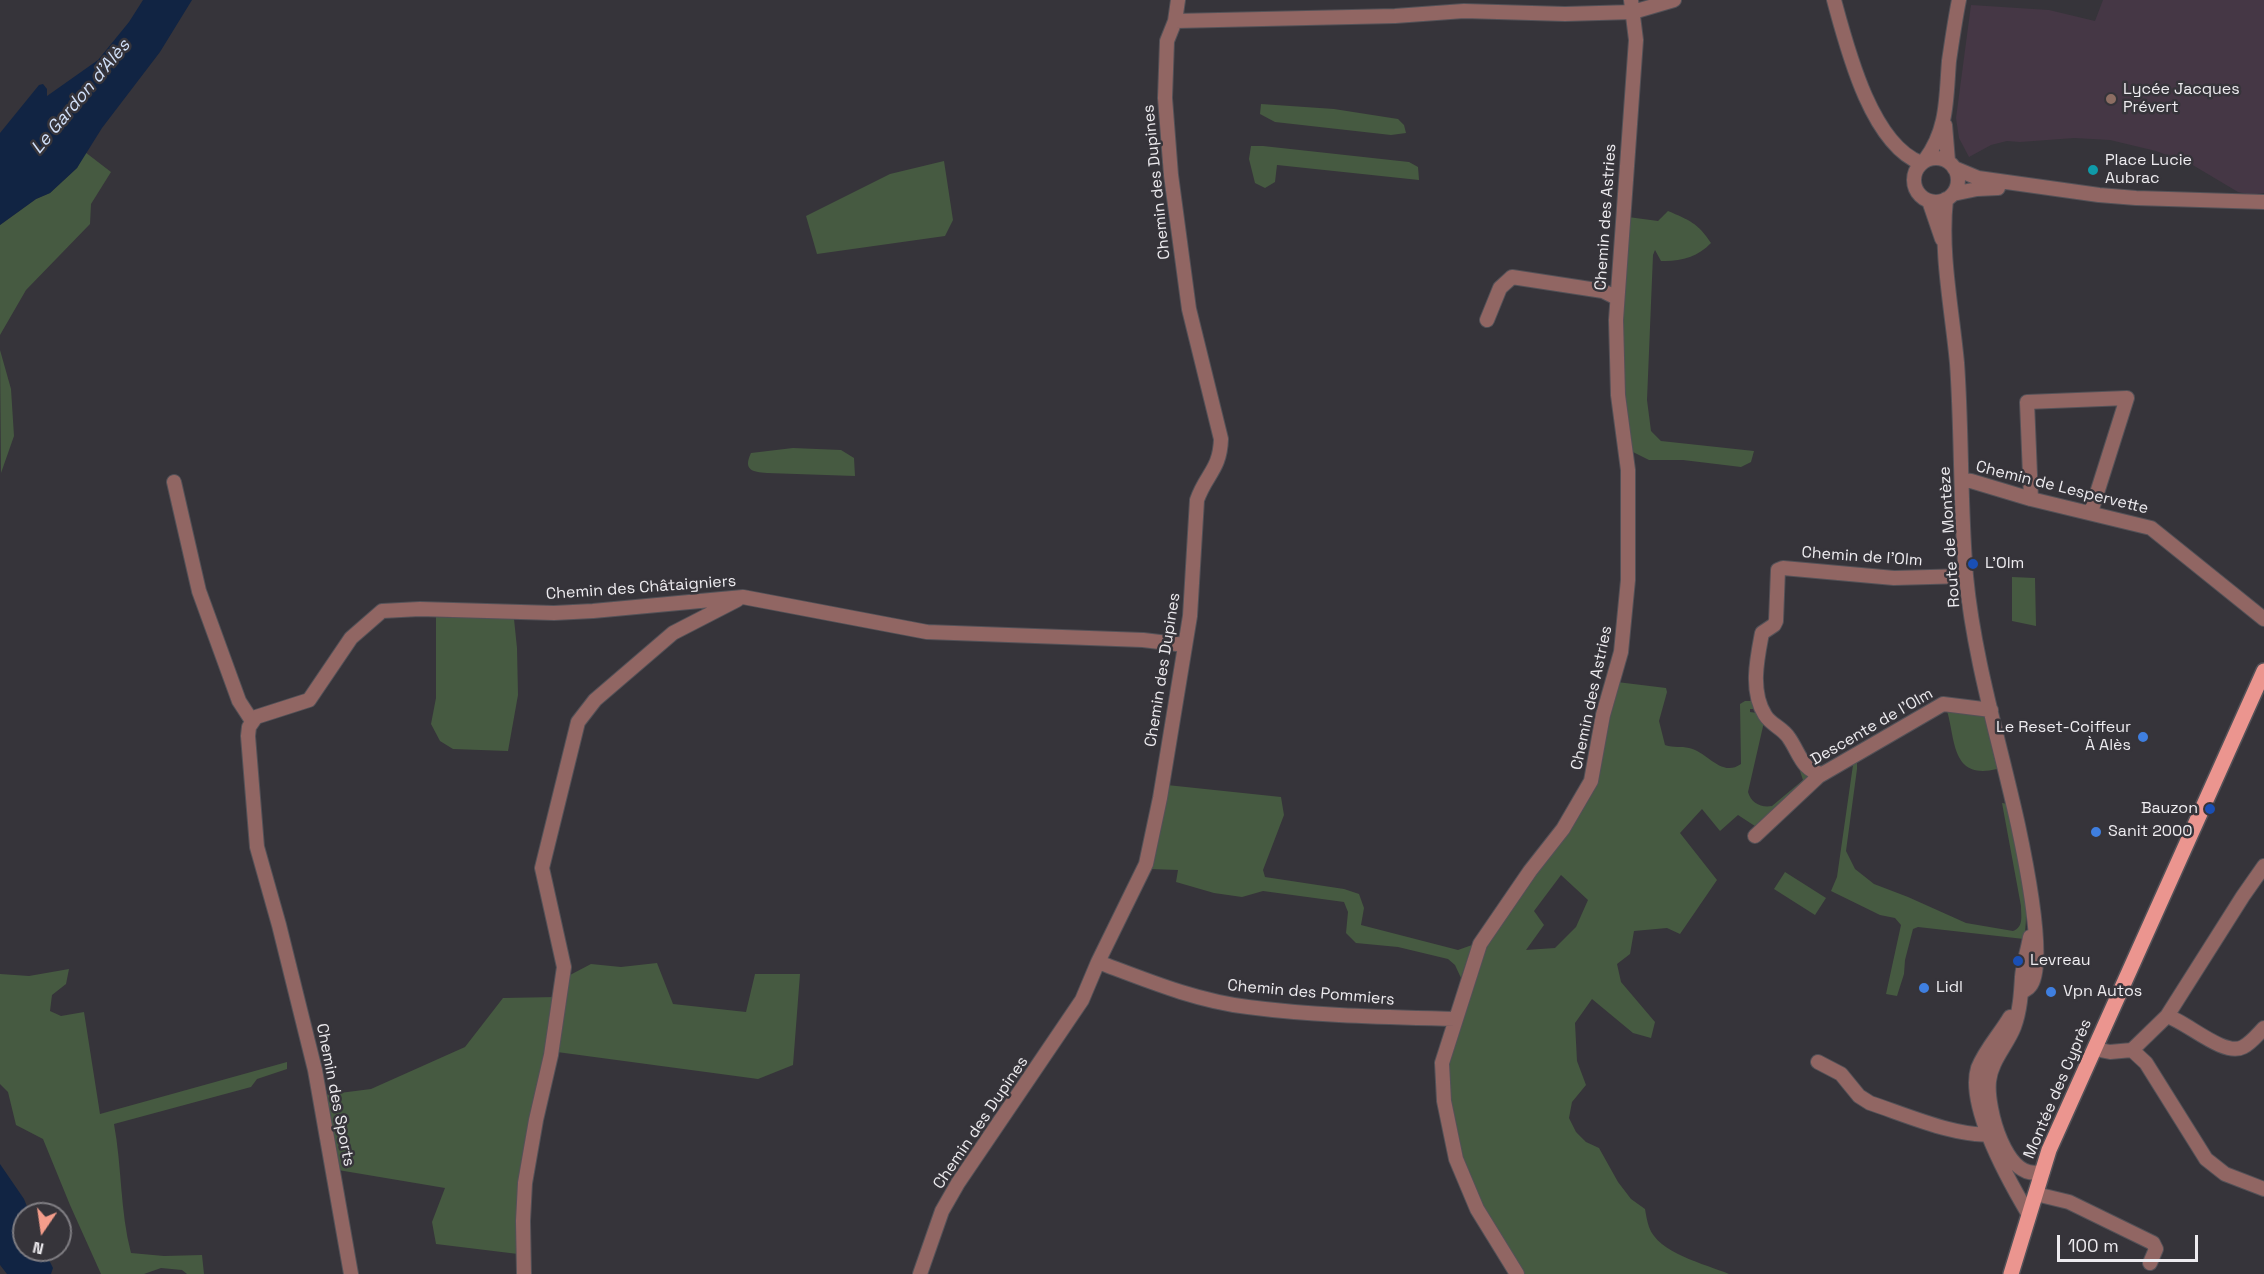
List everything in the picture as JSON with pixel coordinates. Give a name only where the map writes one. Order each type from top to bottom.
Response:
[{"type":"main road","name":"Montée des Cyprès","points":[[2011,1274],[2049,1150],[2264,671]]},
{"type":"street","name":"Chemin des Dupines","points":[[920,1274],[942,1211],[958,1183],[1082,1000],[1146,864],[1160,798],[1190,616],[1197,500],[1217,465],[1221,439],[1189,309],[1170,175],[1165,98],[1167,41],[1175,21],[1178,0]]},
{"type":"street","points":[[1175,21],[1383,16],[1464,11],[1565,14],[1674,0]]},
{"type":"street","points":[[1834,0],[1870,107],[1884,132],[1918,163]]},
{"type":"street","points":[[1950,197],[1958,181],[1951,165],[1945,121],[1950,61],[1959,0]]},
{"type":"street","name":"Chemin des Astries","points":[[1517,1274],[1478,1209],[1452,1149],[1444,1101],[1442,1063],[1480,944],[1530,871],[1563,830],[1592,782],[1603,715],[1621,652],[1628,580],[1628,470],[1618,395],[1616,320],[1636,40],[1632,6]]},
{"type":"street","points":[[1945,121],[1934,147],[1918,163],[1914,185],[1922,198],[1929,201],[1977,189],[2011,188],[2133,206],[2264,208]]},
{"type":"street","points":[[1918,163],[1937,158],[1978,178],[2098,195],[2264,202]]},
{"type":"street","name":"Route de Montèze","points":[[1950,197],[1946,250],[1957,364],[1966,576],[1979,653],[2025,862],[2033,923],[2014,1026],[1993,1065],[1989,1080],[1989,1096],[1993,1134],[2003,1170],[2029,1215]]},
{"type":"street","name":"Route de Montèze","points":[[1929,201],[1946,250]]},
{"type":"street","points":[[1487,320],[1500,288],[1512,277],[1603,291],[1617,298]]},
{"type":"street","points":[[2031,499],[2026,402],[2127,398],[2091,512]]},
{"type":"street","name":"Chemin de Lespervette","points":[[1963,480],[2151,528],[2264,619]]},
{"type":"street","points":[[174,482],[199,591],[239,700],[252,721]]},
{"type":"street","name":"Chemin de l'Olm","points":[[1822,774],[1806,767],[1786,734],[1766,717],[1758,698],[1756,678],[1759,647],[1762,633],[1776,621],[1778,570],[1783,568],[1894,578],[1966,576]]},
{"type":"street","points":[[524,1274],[522,1221],[525,1183],[551,1055],[564,967],[542,868],[578,722],[595,700],[673,633],[743,597]]},
{"type":"street","name":"Chemin des Châtaigniers","points":[[252,721],[256,717],[309,700],[351,638],[382,611],[420,609],[554,613],[743,597],[927,632],[1143,640],[1185,645]]},
{"type":"street","name":"Descente de l'Olm","points":[[1755,836],[1822,774],[1943,704],[1991,710]]},
{"type":"street","name":"Chemin des Sports","points":[[252,721],[248,736],[256,847],[279,925],[315,1070],[351,1274]]},
{"type":"street","points":[[2095,1049],[2110,1052],[2132,1050],[2167,1016],[2264,866]]},
{"type":"street","name":"Chemin des Pommiers","points":[[1098,962],[1202,998],[1247,1007],[1372,1017],[1455,1019]]},
{"type":"street","points":[[2167,1016],[2229,1049],[2245,1046],[2264,1028]]},
{"type":"street","points":[[2132,1050],[2146,1063],[2206,1159],[2225,1174],[2264,1190]]},
{"type":"street","points":[[1818,1062],[1841,1074],[1859,1096],[1870,1102],[1952,1130],[1976,1135],[1993,1134]]},
{"type":"street","name":"Route de Montèze","points":[[1993,1134],[2019,1166],[2029,1172],[2036,1173],[2043,1170]]},
{"type":"street","points":[[2036,1194],[2069,1202],[2153,1243],[2156,1249],[2150,1263]]},
{"type":"shaded area","name":"Lycée Jacques Prévert","points":[[2103,0],[2264,0],[2264,193],[2251,195],[2238,192],[2191,164],[2156,151],[2110,140],[2074,138],[2007,141],[1991,145],[1969,157],[1959,138],[1956,118],[1971,5],[2049,10],[2095,21]]},
{"type":"green space","points":[[1261,104],[1334,109],[1398,119],[1404,125],[1406,133],[1391,135],[1275,122],[1260,114]]},
{"type":"green space","points":[[1251,146],[1409,162],[1418,167],[1419,180],[1277,165],[1275,182],[1265,188],[1255,183],[1249,159]]},
{"type":"green space","points":[[85,152],[111,172],[91,204],[90,224],[26,290],[0,335],[0,225],[36,199],[50,193],[77,168]]},
{"type":"green space","points":[[944,161],[953,220],[945,236],[817,254],[806,216],[890,174]]},
{"type":"green space","points":[[1668,211],[1692,223],[1711,243],[1694,255],[1675,261],[1661,261],[1655,250],[1653,255],[1647,400],[1651,431],[1661,441],[1754,451],[1751,462],[1741,467],[1683,460],[1649,460],[1631,451],[1624,396],[1622,316],[1628,217],[1658,221]]},
{"type":"green space","points":[[0,350],[11,389],[14,436],[1,473]]},
{"type":"green space","points":[[793,448],[841,450],[854,458],[855,476],[762,473],[753,471],[749,467],[751,453]]},
{"type":"green space","points":[[2012,577],[2035,578],[2036,626],[2012,621]]},
{"type":"green space","points":[[436,617],[514,619],[518,695],[508,751],[453,749],[440,741],[431,724],[436,698]]},
{"type":"green space","points":[[1617,682],[1666,688],[1667,692],[1659,721],[1665,745],[1696,750],[1727,768],[1741,764],[1740,704],[1745,701],[1756,701],[1757,709],[1750,709],[1750,712],[1757,713],[1764,722],[1748,792],[1751,799],[1760,805],[1772,806],[1803,780],[1798,765],[1814,775],[1761,830],[1738,815],[1720,831],[1702,809],[1680,833],[1717,880],[1680,934],[1667,928],[1634,931],[1630,954],[1617,964],[1621,982],[1655,1022],[1651,1038],[1633,1033],[1592,999],[1575,1023],[1577,1061],[1586,1085],[1572,1102],[1569,1118],[1576,1132],[1586,1142],[1599,1148],[1618,1182],[1631,1199],[1645,1209],[1649,1227],[1662,1244],[1683,1256],[1729,1274],[1523,1274],[1475,1194],[1458,1149],[1446,1070],[1486,946],[1582,811],[1596,787],[1606,719]],"holes":[[[1561,875],[1588,900],[1576,927],[1555,948],[1526,950],[1544,925],[1534,911]]]},
{"type":"green space","points":[[1946,708],[1982,713],[1989,727],[1997,769],[1981,771],[1970,768],[1962,762],[1957,753]]},
{"type":"green space","points":[[1854,758],[1857,761],[1857,769],[1846,851],[1855,869],[1874,884],[1966,923],[2013,931],[2020,924],[2021,906],[2002,803],[2008,804],[2025,889],[2024,939],[1918,927],[1913,929],[1897,996],[1886,994],[1901,925],[1895,918],[1880,915],[1831,891],[1837,877]]},
{"type":"green space","points":[[1167,785],[1281,797],[1284,815],[1263,870],[1265,877],[1344,889],[1359,894],[1364,908],[1361,925],[1458,950],[1472,945],[1461,978],[1455,965],[1448,959],[1398,947],[1356,943],[1346,933],[1348,912],[1344,902],[1263,891],[1242,897],[1214,893],[1176,882],[1178,870],[1150,869]]},
{"type":"green space","points":[[1785,872],[1826,898],[1815,915],[1774,889]]},
{"type":"green space","points":[[657,963],[673,1004],[746,1012],[755,974],[800,974],[793,1065],[758,1079],[557,1052],[570,975],[591,964],[621,967]]},
{"type":"green space","points":[[69,969],[66,984],[52,995],[50,1011],[61,1016],[84,1012],[100,1114],[287,1062],[287,1069],[257,1079],[251,1087],[114,1124],[127,1237],[131,1253],[164,1256],[202,1255],[204,1274],[187,1274],[182,1270],[161,1268],[144,1274],[101,1274],[43,1139],[16,1125],[8,1092],[0,1084],[0,974],[29,976]]},
{"type":"green space","points":[[557,997],[518,1254],[436,1244],[432,1222],[445,1188],[338,1170],[324,1095],[371,1089],[465,1047],[503,998]]},
{"type":"water","name":"Le Gardon d'Alès","points":[[143,0],[192,0],[160,52],[102,128],[77,168],[50,193],[36,199],[0,225],[0,133],[39,85],[43,84],[47,89],[47,96],[98,60],[129,22]]},
{"type":"water","points":[[0,1164],[25,1202],[12,1202],[12,1262],[50,1262],[53,1268],[51,1274],[7,1274],[0,1265]]},
{"type":"place","name":"Lycée Jacques Prévert","points":[[2111,99]]},
{"type":"place","name":"Place Lucie Aubrac","points":[[2093,170]]},
{"type":"place","name":"L'Olm","points":[[1973,564]]},
{"type":"place","name":"Le Reset-Coiffeur À Alès","points":[[2143,737]]},
{"type":"place","name":"Bauzon","points":[[2210,809]]},
{"type":"place","name":"Sanit 2000","points":[[2096,832]]},
{"type":"place","name":"Levreau","points":[[2018,961]]},
{"type":"place","name":"Lidl","points":[[1924,988]]},
{"type":"place","name":"Vpn Autos","points":[[2051,992]]}]
